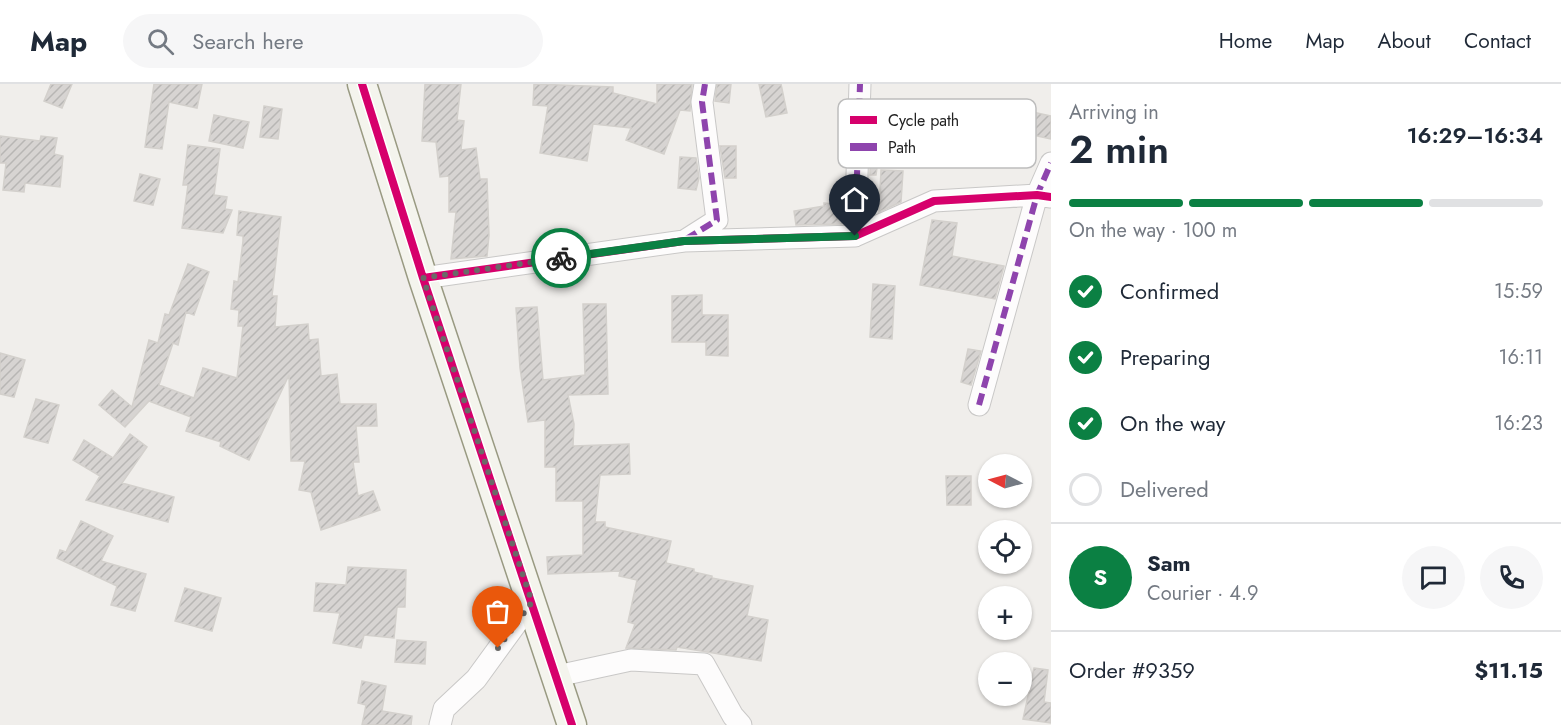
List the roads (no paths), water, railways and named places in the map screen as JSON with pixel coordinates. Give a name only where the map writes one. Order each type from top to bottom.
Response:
[{"type":"street","points":[[362,84],[423,278],[572,725]]},
{"type":"street","points":[[684,241],[717,220],[702,102],[705,84]]},
{"type":"street","points":[[860,84],[860,99]]},
{"type":"street","points":[[979,405],[1044,196],[1051,163]]},
{"type":"street","points":[[855,236],[857,168]]},
{"type":"street","points":[[423,278],[684,241],[855,236],[934,201],[1044,196]]},
{"type":"street","points":[[440,725],[444,710],[476,680],[532,602]]},
{"type":"street","points":[[557,676],[630,660],[704,664],[733,716],[741,725]]}]
